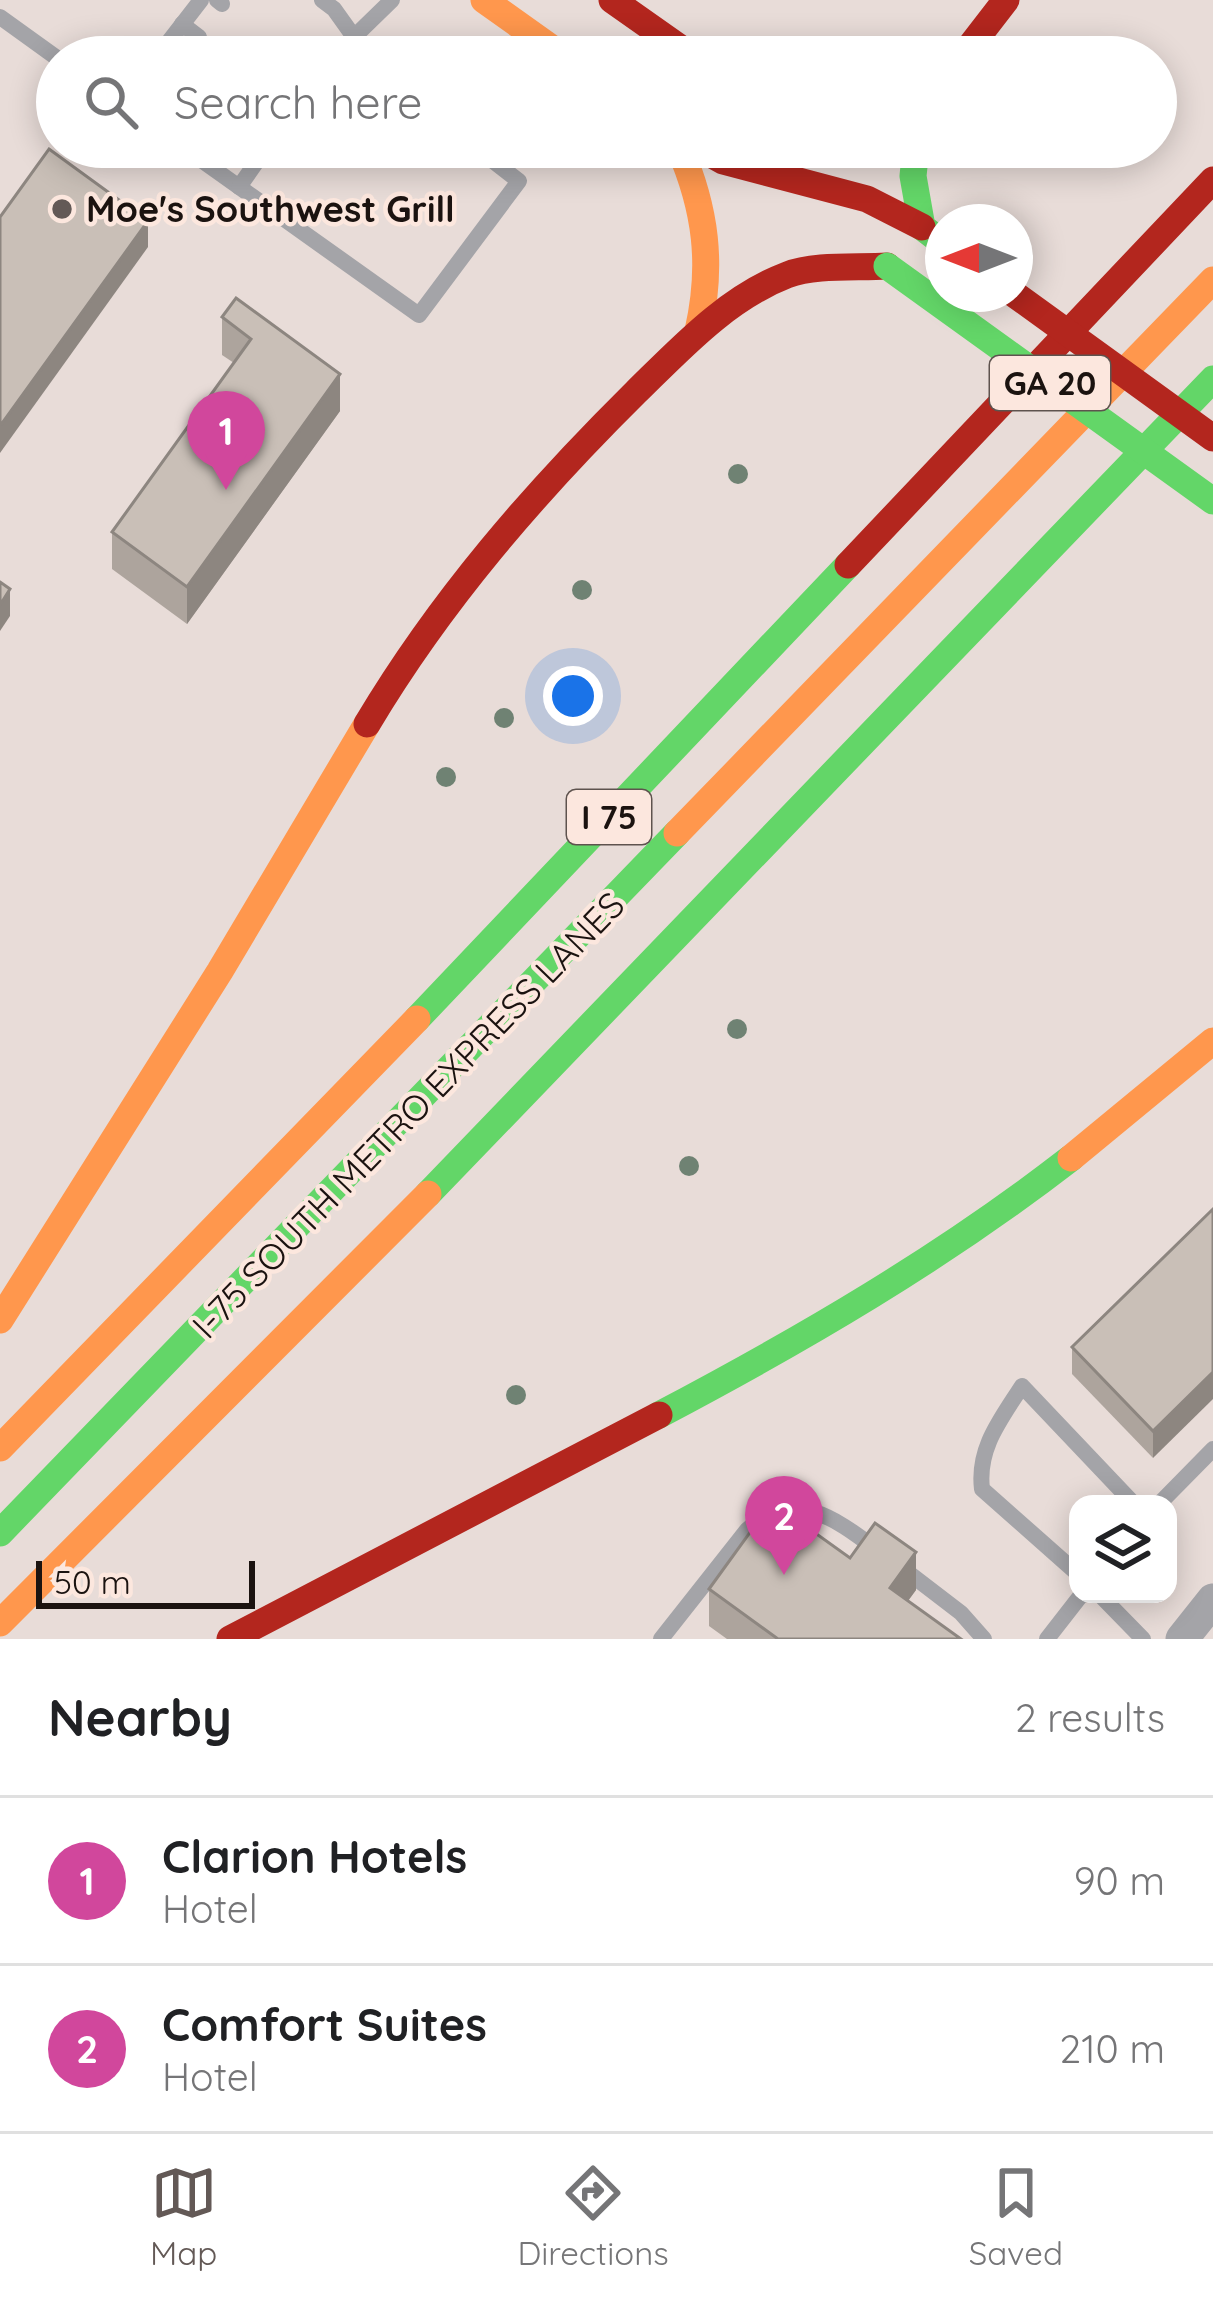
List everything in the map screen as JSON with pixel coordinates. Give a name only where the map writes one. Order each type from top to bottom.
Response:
[{"type":"main road","points":[[484,0],[535,36]]},
{"type":"main road","points":[[612,0],[663,36]]},
{"type":"main road","points":[[978,36],[1006,0]]},
{"type":"main road","points":[[688,168],[707,225],[710,278],[698,331]]},
{"type":"main road","points":[[751,168],[867,199],[925,231]]},
{"type":"main road","name":"GA 20","points":[[806,168],[852,232],[887,266],[1213,500]]},
{"type":"main road","points":[[914,168],[925,213]]},
{"type":"main road","name":"I 75","points":[[0,1448],[437,998],[1213,180]]},
{"type":"main road","points":[[0,1319],[198,1007],[403,663],[547,480],[698,331],[751,293],[791,272],[887,266]]},
{"type":"main road","name":"I-75 SOUTH METRO EXPRESS LANES","points":[[0,1533],[1213,280]]},
{"type":"main road","name":"GA 20","points":[[1033,308],[1213,438]]},
{"type":"main road","points":[[0,1623],[323,1304],[1213,379]]},
{"type":"main road","points":[[230,1639],[851,1310],[1054,1172],[1142,1105],[1213,1041]]},
{"type":"street","points":[[1182,1639],[1213,1600]]},
{"type":"lane","points":[[173,36],[200,0]]},
{"type":"lane","points":[[322,0],[334,8],[353,36]]},
{"type":"lane","points":[[355,36],[392,0]]},
{"type":"lane","points":[[0,17],[36,43]]},
{"type":"lane","points":[[182,24],[198,36]]},
{"type":"lane","points":[[212,168],[419,315],[518,181],[502,168]]},
{"type":"lane","points":[[239,187],[252,168]]},
{"type":"lane","points":[[1069,1566],[982,1489],[979,1467],[989,1439],[1022,1386],[1125,1495]]},
{"type":"lane","points":[[1168,1495],[1213,1449]]},
{"type":"lane","points":[[661,1639],[747,1530],[760,1518],[795,1508],[832,1516],[961,1613],[984,1639]]},
{"type":"lane","points":[[1047,1639],[1075,1603]]},
{"type":"lane","points":[[1108,1603],[1144,1639]]},
{"type":"building","points":[[36,167],[75,168],[148,221],[0,426],[0,217]]},
{"type":"building","points":[[236,298],[340,374],[187,587],[112,532],[251,339],[222,317]]},
{"type":"building","points":[[0,582],[10,589],[0,605]]},
{"type":"building","points":[[1213,1209],[1213,1372],[1153,1431],[1072,1347]]},
{"type":"building","points":[[772,1502],[850,1558],[875,1523],[916,1552],[890,1588],[961,1639],[778,1639],[709,1589]]},
{"type":"traffic: fast","points":[[914,168],[925,229]]},
{"type":"traffic: fast","points":[[887,266],[1213,501]]},
{"type":"traffic: fast","points":[[428,1194],[1213,379]]},
{"type":"traffic: fast","points":[[417,1019],[848,565]]},
{"type":"traffic: fast","points":[[0,1533],[677,833]]},
{"type":"traffic: fast","points":[[659,1415],[871,1296],[1071,1158]]},
{"type":"traffic: slow","points":[[484,0],[535,36]]},
{"type":"traffic: slow","points":[[686,168],[701,215],[706,260],[698,331]]},
{"type":"traffic: slow","points":[[677,833],[1213,280]]},
{"type":"traffic: slow","points":[[0,1320],[220,971],[367,724]]},
{"type":"traffic: slow","points":[[0,1448],[417,1019]]},
{"type":"traffic: slow","points":[[1071,1158],[1213,1041]]},
{"type":"traffic: slow","points":[[0,1623],[428,1194]]},
{"type":"traffic: jam","points":[[612,0],[663,36]]},
{"type":"traffic: jam","points":[[978,36],[1006,0]]},
{"type":"traffic: jam","points":[[750,168],[867,199],[922,227]]},
{"type":"traffic: jam","points":[[848,565],[1213,180]]},
{"type":"traffic: jam","points":[[367,724],[426,634],[491,549],[598,430],[706,326],[744,297],[787,275],[823,268],[887,266]]},
{"type":"traffic: jam","points":[[1033,308],[1213,438]]},
{"type":"traffic: jam","points":[[230,1639],[659,1415]]},
{"type":"place","name":"Moe's Southwest Grill","points":[[62,209]]},
{"type":"place","name":"Clarion Hotels","points":[[226,490]]},
{"type":"place","name":"Comfort Suites","points":[[784,1575]]}]
